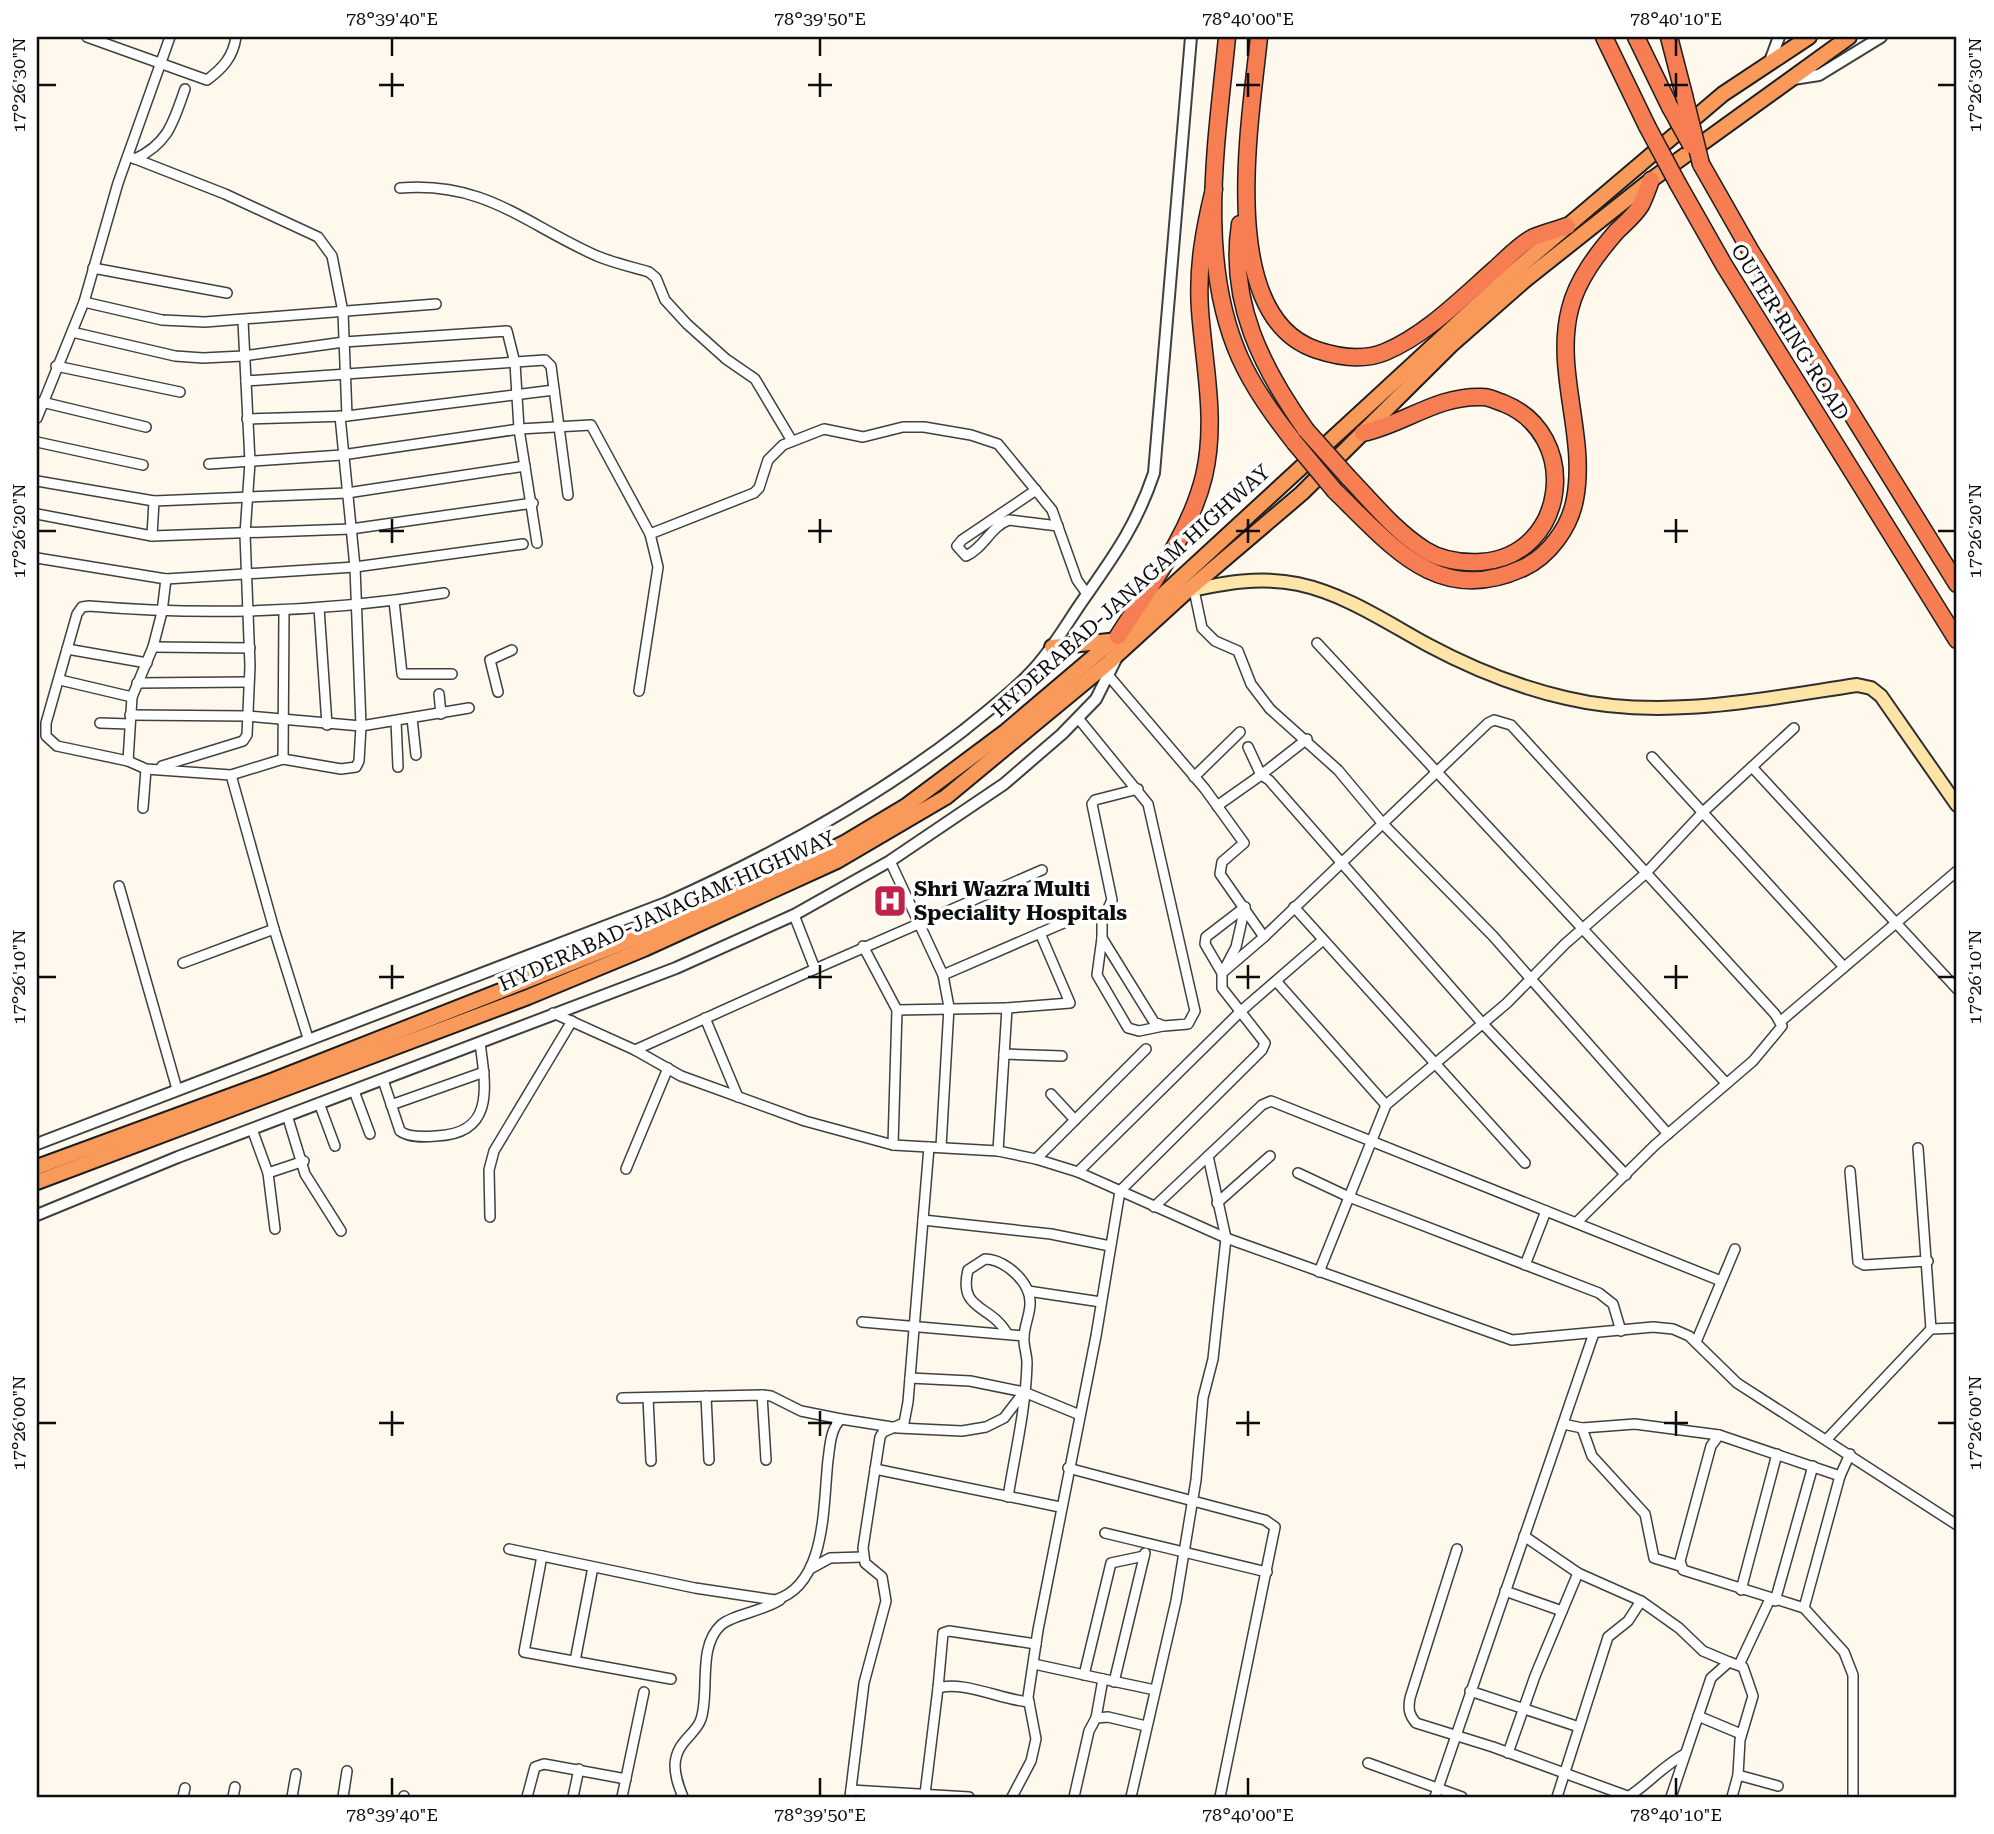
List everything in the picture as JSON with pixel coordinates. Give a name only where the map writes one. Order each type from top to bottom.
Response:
[{"type":"highway","points":[[1227,37],[1214,189],[1219,295],[1239,357],[1261,398],[1335,491],[1415,564],[1454,582],[1499,579],[1534,563],[1559,538],[1575,499],[1577,458],[1568,387],[1567,332],[1570,308],[1591,264],[1640,206],[1651,180]]},
{"type":"highway","points":[[1259,37],[1247,191],[1236,254],[1240,295],[1253,343],[1277,388],[1306,430],[1348,477],[1392,523],[1426,551],[1461,563],[1501,560],[1529,545],[1545,523],[1555,491],[1554,458],[1539,430],[1516,408],[1486,397],[1449,398],[1381,429],[1363,433]]},
{"type":"highway","name":"OUTER RING ROAD","points":[[1604,37],[1647,126],[1724,265],[1957,640]]},
{"type":"highway","name":"OUTER RING ROAD","points":[[1636,37],[1670,107],[1744,241],[1957,584]]},
{"type":"highway","points":[[1669,37],[1701,164]]},
{"type":"highway","name":"HYDERABAD-JANAGAM HIGHWAY","points":[[37,1167],[287,1075],[518,984],[783,873],[846,842],[957,770],[1114,638],[1567,226],[1723,94],[1809,37]]},
{"type":"highway","name":"HYDERABAD-JANAGAM HIGHWAY","points":[[37,1182],[528,997],[644,950],[837,862],[946,797],[1117,655],[1302,493],[1451,345],[1516,288],[1651,180],[1849,37]]},
{"type":"highway","points":[[1052,647],[1114,638],[1176,544],[1204,477],[1210,435],[1209,374],[1200,310],[1200,249],[1214,189]]},
{"type":"highway","points":[[1247,191],[1248,248],[1258,290],[1276,321],[1291,337],[1333,355],[1356,358],[1384,353],[1453,306],[1530,239],[1567,226]]},
{"type":"main road","points":[[1190,590],[1263,579],[1299,584],[1343,599],[1463,663],[1567,699],[1617,706],[1695,706],[1857,685],[1871,688],[1881,696],[1957,805]]},
{"type":"street","points":[[87,37],[207,80],[223,68],[234,51],[236,37]]},
{"type":"street","points":[[37,418],[84,302],[170,37]]},
{"type":"street","points":[[37,1144],[177,1088],[666,903],[745,866],[825,824],[922,762],[1003,699],[1033,671],[1129,536],[1142,510],[1154,473],[1191,37]]},
{"type":"street","points":[[1769,64],[1779,37]]},
{"type":"street","points":[[1790,80],[1819,75],[1881,37]]},
{"type":"street","points":[[132,157],[150,152],[166,138],[185,89]]},
{"type":"street","points":[[132,157],[225,194],[318,237],[332,256],[343,312],[346,375],[342,455],[355,568],[357,606],[361,726],[359,761],[356,767],[341,769],[284,759],[231,775],[146,769],[128,761],[57,746],[46,736],[41,722],[60,680],[77,614],[82,607],[162,612],[284,611],[357,606],[444,593]]},
{"type":"street","points":[[400,188],[434,186],[483,196],[600,257],[649,272],[656,278],[665,300],[687,324],[726,359],[755,379],[792,441]]},
{"type":"street","points":[[93,268],[227,293]]},
{"type":"street","points":[[84,302],[162,320],[243,321],[436,304]]},
{"type":"street","points":[[157,768],[243,741],[247,735],[250,648],[245,534],[250,462],[243,321]]},
{"type":"street","points":[[72,332],[188,358],[243,356],[344,342],[504,331],[508,333],[515,363],[519,429],[533,503],[537,543]]},
{"type":"street","points":[[246,381],[547,361],[554,390],[568,495]]},
{"type":"street","points":[[56,366],[180,392]]},
{"type":"street","points":[[247,419],[344,416],[517,397],[554,390]]},
{"type":"street","points":[[42,402],[146,427]]},
{"type":"street","points":[[209,464],[342,455],[559,425],[584,423],[595,428],[650,534],[659,567],[639,691]]},
{"type":"street","points":[[650,534],[754,493],[759,488],[768,460],[792,441],[824,429],[863,437],[903,427],[924,427],[971,435],[998,444],[1052,510],[1077,580],[1087,594]]},
{"type":"street","points":[[37,442],[143,465]]},
{"type":"street","points":[[37,481],[154,501],[347,493],[525,466]]},
{"type":"street","points":[[1036,490],[962,540],[957,546],[960,552],[966,556],[974,552],[1002,522],[1009,520],[1058,526]]},
{"type":"street","points":[[152,536],[154,501]]},
{"type":"street","points":[[37,514],[152,536],[245,534],[351,529],[533,503]]},
{"type":"street","points":[[37,558],[166,579],[355,568],[523,544]]},
{"type":"street","points":[[128,761],[132,697],[153,647],[162,612],[166,579]]},
{"type":"street","points":[[1190,590],[1199,622],[1207,635],[1238,651],[1259,697],[1338,770],[1384,825],[1493,936],[1668,1134]]},
{"type":"street","points":[[394,601],[402,674],[452,674]]},
{"type":"street","points":[[318,608],[327,725]]},
{"type":"street","points":[[284,611],[284,759]]},
{"type":"street","points":[[1317,643],[1584,927],[1726,1083]]},
{"type":"street","points":[[153,647],[250,648]]},
{"type":"street","points":[[67,649],[147,663]]},
{"type":"street","points":[[498,692],[490,660],[512,650]]},
{"type":"street","points":[[37,1215],[287,1115],[676,968],[794,915],[890,861],[1004,784],[1096,699],[1117,655]]},
{"type":"street","points":[[1108,675],[1194,777],[1244,843],[1222,862],[1219,870],[1264,937]]},
{"type":"street","points":[[60,680],[132,697]]},
{"type":"street","points":[[137,683],[248,682]]},
{"type":"street","points":[[439,694],[441,714]]},
{"type":"street","points":[[100,723],[247,716],[361,726],[470,708]]},
{"type":"street","points":[[412,718],[416,755]]},
{"type":"street","points":[[1078,718],[1138,789],[1148,804],[1195,1012],[1194,1018],[1188,1024],[1139,1031],[1128,1028],[1097,975],[1102,921],[1112,901],[1092,804],[1096,800],[1138,789]]},
{"type":"street","points":[[1222,973],[1384,825],[1488,723],[1494,720],[1511,725],[1781,1021],[1781,1031],[1577,1222]]},
{"type":"street","points":[[396,721],[398,767]]},
{"type":"street","points":[[1318,1272],[1369,1140],[1386,1105],[1483,1024],[1794,728]]},
{"type":"street","points":[[1194,777],[1240,732]]},
{"type":"street","points":[[1217,806],[1307,739]]},
{"type":"street","points":[[1248,747],[1261,775],[1483,1024],[1626,1175]]},
{"type":"street","points":[[1652,757],[1844,967]]},
{"type":"street","points":[[1752,767],[1957,989]]},
{"type":"street","points":[[143,808],[146,769]]},
{"type":"street","points":[[231,775],[308,1038]]},
{"type":"street","points":[[890,861],[943,975],[949,1007],[941,1146]]},
{"type":"street","points":[[635,1050],[863,946],[920,924],[1041,870]]},
{"type":"street","points":[[1781,1021],[1957,871]]},
{"type":"street","points":[[119,886],[177,1088]]},
{"type":"street","points":[[1222,973],[1205,944],[1206,937],[1245,907]]},
{"type":"street","points":[[1012,1797],[1031,1761],[1036,1739],[1028,1702],[1036,1644],[1101,1302],[1119,1191],[1262,1050],[1264,1039],[1222,988],[1222,973],[1236,947],[1245,907]]},
{"type":"street","points":[[1294,907],[1433,1065],[1525,1163]]},
{"type":"street","points":[[794,915],[815,969]]},
{"type":"street","points":[[943,975],[1068,921]]},
{"type":"street","points":[[183,963],[274,929]]},
{"type":"street","points":[[897,1010],[1007,1008],[1070,1003],[1040,933]]},
{"type":"street","points":[[1102,938],[1154,1022],[1164,1026]]},
{"type":"street","points":[[1078,1172],[1241,1011],[1323,940]]},
{"type":"street","points":[[863,946],[897,1010],[893,1145]]},
{"type":"street","points":[[1276,981],[1386,1105]]},
{"type":"street","points":[[998,1152],[1007,1008]]},
{"type":"street","points":[[553,1013],[668,1068],[805,1121],[893,1145],[941,1146],[998,1152],[1036,1159],[1078,1172],[1226,1238],[1512,1340],[1673,1329],[1696,1342],[1737,1383],[1957,1525]]},
{"type":"street","points":[[705,1018],[738,1097]]},
{"type":"street","points":[[490,1217],[489,1170],[494,1151],[572,1021]]},
{"type":"street","points":[[383,1080],[404,1135],[432,1137],[467,1131],[478,1120],[484,1094],[480,1043]]},
{"type":"street","points":[[1036,1159],[1146,1049]]},
{"type":"street","points":[[1004,1054],[1062,1056]]},
{"type":"street","points":[[626,1169],[668,1068]]},
{"type":"street","points":[[391,1105],[484,1072]]},
{"type":"street","points":[[354,1091],[370,1134]]},
{"type":"street","points":[[1051,1094],[1075,1120]]},
{"type":"street","points":[[1154,1207],[1262,1105],[1270,1101],[1721,1281]]},
{"type":"street","points":[[319,1103],[335,1146]]},
{"type":"street","points":[[287,1115],[306,1174],[341,1231]]},
{"type":"street","points":[[252,1129],[268,1172],[275,1229]]},
{"type":"street","points":[[863,1558],[875,1469],[883,1432],[898,1428],[904,1423],[929,1147]]},
{"type":"street","points":[[1917,1148],[1931,1329]]},
{"type":"street","points":[[1131,1797],[1176,1601],[1196,1480],[1203,1398],[1213,1359],[1226,1238],[1208,1156]]},
{"type":"street","points":[[1217,1203],[1270,1156]]},
{"type":"street","points":[[268,1172],[304,1161]]},
{"type":"street","points":[[1850,1171],[1858,1262],[1864,1265],[1927,1261]]},
{"type":"street","points":[[1298,1174],[1349,1197],[1599,1293],[1613,1304],[1621,1332]]},
{"type":"street","points":[[1525,1265],[1546,1211]]},
{"type":"street","points":[[923,1220],[1051,1234],[1110,1246]]},
{"type":"street","points":[[1696,1342],[1735,1249]]},
{"type":"street","points":[[1007,1333],[992,1314],[969,1301],[964,1291],[968,1270],[985,1259],[995,1260],[1016,1275],[1028,1291],[1030,1316],[1024,1336],[1027,1362],[1008,1497]]},
{"type":"street","points":[[1028,1291],[1101,1302]]},
{"type":"street","points":[[862,1322],[1024,1336]]},
{"type":"street","points":[[1827,1439],[1931,1329],[1957,1328]]},
{"type":"street","points":[[1436,1793],[1594,1333]]},
{"type":"street","points":[[909,1378],[970,1381],[1024,1392],[1080,1415]]},
{"type":"street","points":[[622,1398],[762,1395],[771,1396],[801,1412],[898,1428],[962,1431],[986,1427],[1004,1418],[1024,1392]]},
{"type":"street","points":[[762,1395],[766,1460]]},
{"type":"street","points":[[706,1396],[709,1460]]},
{"type":"street","points":[[648,1398],[651,1461]]},
{"type":"street","points":[[683,1797],[677,1783],[677,1754],[686,1736],[701,1721],[712,1635],[722,1623],[764,1611],[800,1587],[810,1569],[819,1540],[831,1440],[841,1419]]},
{"type":"street","points":[[1563,1424],[1582,1429],[1635,1423],[1719,1435],[1840,1476]]},
{"type":"street","points":[[1582,1429],[1592,1456],[1645,1514],[1654,1558],[1741,1590],[1804,1608],[1844,1652],[1853,1675],[1853,1797]]},
{"type":"street","points":[[1680,1566],[1712,1447],[1719,1435]]},
{"type":"street","points":[[1741,1590],[1777,1454]]},
{"type":"street","points":[[1804,1608],[1840,1476],[1850,1454]]},
{"type":"street","points":[[1671,1797],[1711,1678],[1734,1664],[1773,1600],[1813,1466]]},
{"type":"street","points":[[1069,1468],[1265,1520],[1276,1527],[1220,1797]]},
{"type":"street","points":[[875,1469],[1060,1507]]},
{"type":"street","points":[[1105,1533],[1183,1554],[1267,1572]]},
{"type":"street","points":[[1524,1536],[1578,1573],[1642,1601],[1679,1628],[1703,1651],[1734,1664],[1753,1696],[1741,1734],[1738,1775],[1731,1797]]},
{"type":"street","points":[[1114,1682],[1147,1545]]},
{"type":"street","points":[[509,1549],[695,1588],[763,1598],[786,1597]]},
{"type":"street","points":[[1457,1549],[1408,1709],[1416,1723],[1455,1734],[1629,1797],[1647,1785],[1668,1763],[1685,1754]]},
{"type":"street","points":[[542,1556],[524,1652],[671,1679]]},
{"type":"street","points":[[1084,1675],[1111,1563],[1144,1556]]},
{"type":"street","points":[[810,1569],[830,1558],[863,1558],[882,1577],[886,1601],[864,1683],[850,1793],[969,1797]]},
{"type":"street","points":[[575,1661],[593,1567]]},
{"type":"street","points":[[1508,1753],[1578,1573]]},
{"type":"street","points":[[1505,1591],[1562,1611]]},
{"type":"street","points":[[1557,1797],[1608,1637],[1628,1621],[1642,1601]]},
{"type":"street","points":[[925,1794],[943,1633],[950,1631],[1036,1644]]},
{"type":"street","points":[[1034,1664],[1155,1690]]},
{"type":"street","points":[[1074,1797],[1104,1679]]},
{"type":"street","points":[[938,1688],[961,1687],[1009,1701],[1028,1702]]},
{"type":"street","points":[[1470,1691],[1578,1727]]},
{"type":"street","points":[[622,1797],[644,1692]]},
{"type":"street","points":[[1698,1716],[1741,1734]]},
{"type":"street","points":[[1096,1718],[1108,1717],[1146,1726]]},
{"type":"street","points":[[1368,1763],[1436,1793],[1462,1797]]},
{"type":"street","points":[[527,1797],[535,1766],[544,1764],[626,1779]]},
{"type":"street","points":[[573,1797],[579,1769]]},
{"type":"street","points":[[343,1797],[347,1770]]},
{"type":"street","points":[[292,1797],[296,1774]]},
{"type":"street","points":[[1738,1775],[1779,1786]]},
{"type":"street","points":[[233,1797],[235,1787]]},
{"type":"place","name":"Shri Wazra Multi Speciality Hospitals","points":[[890,901]]}]
